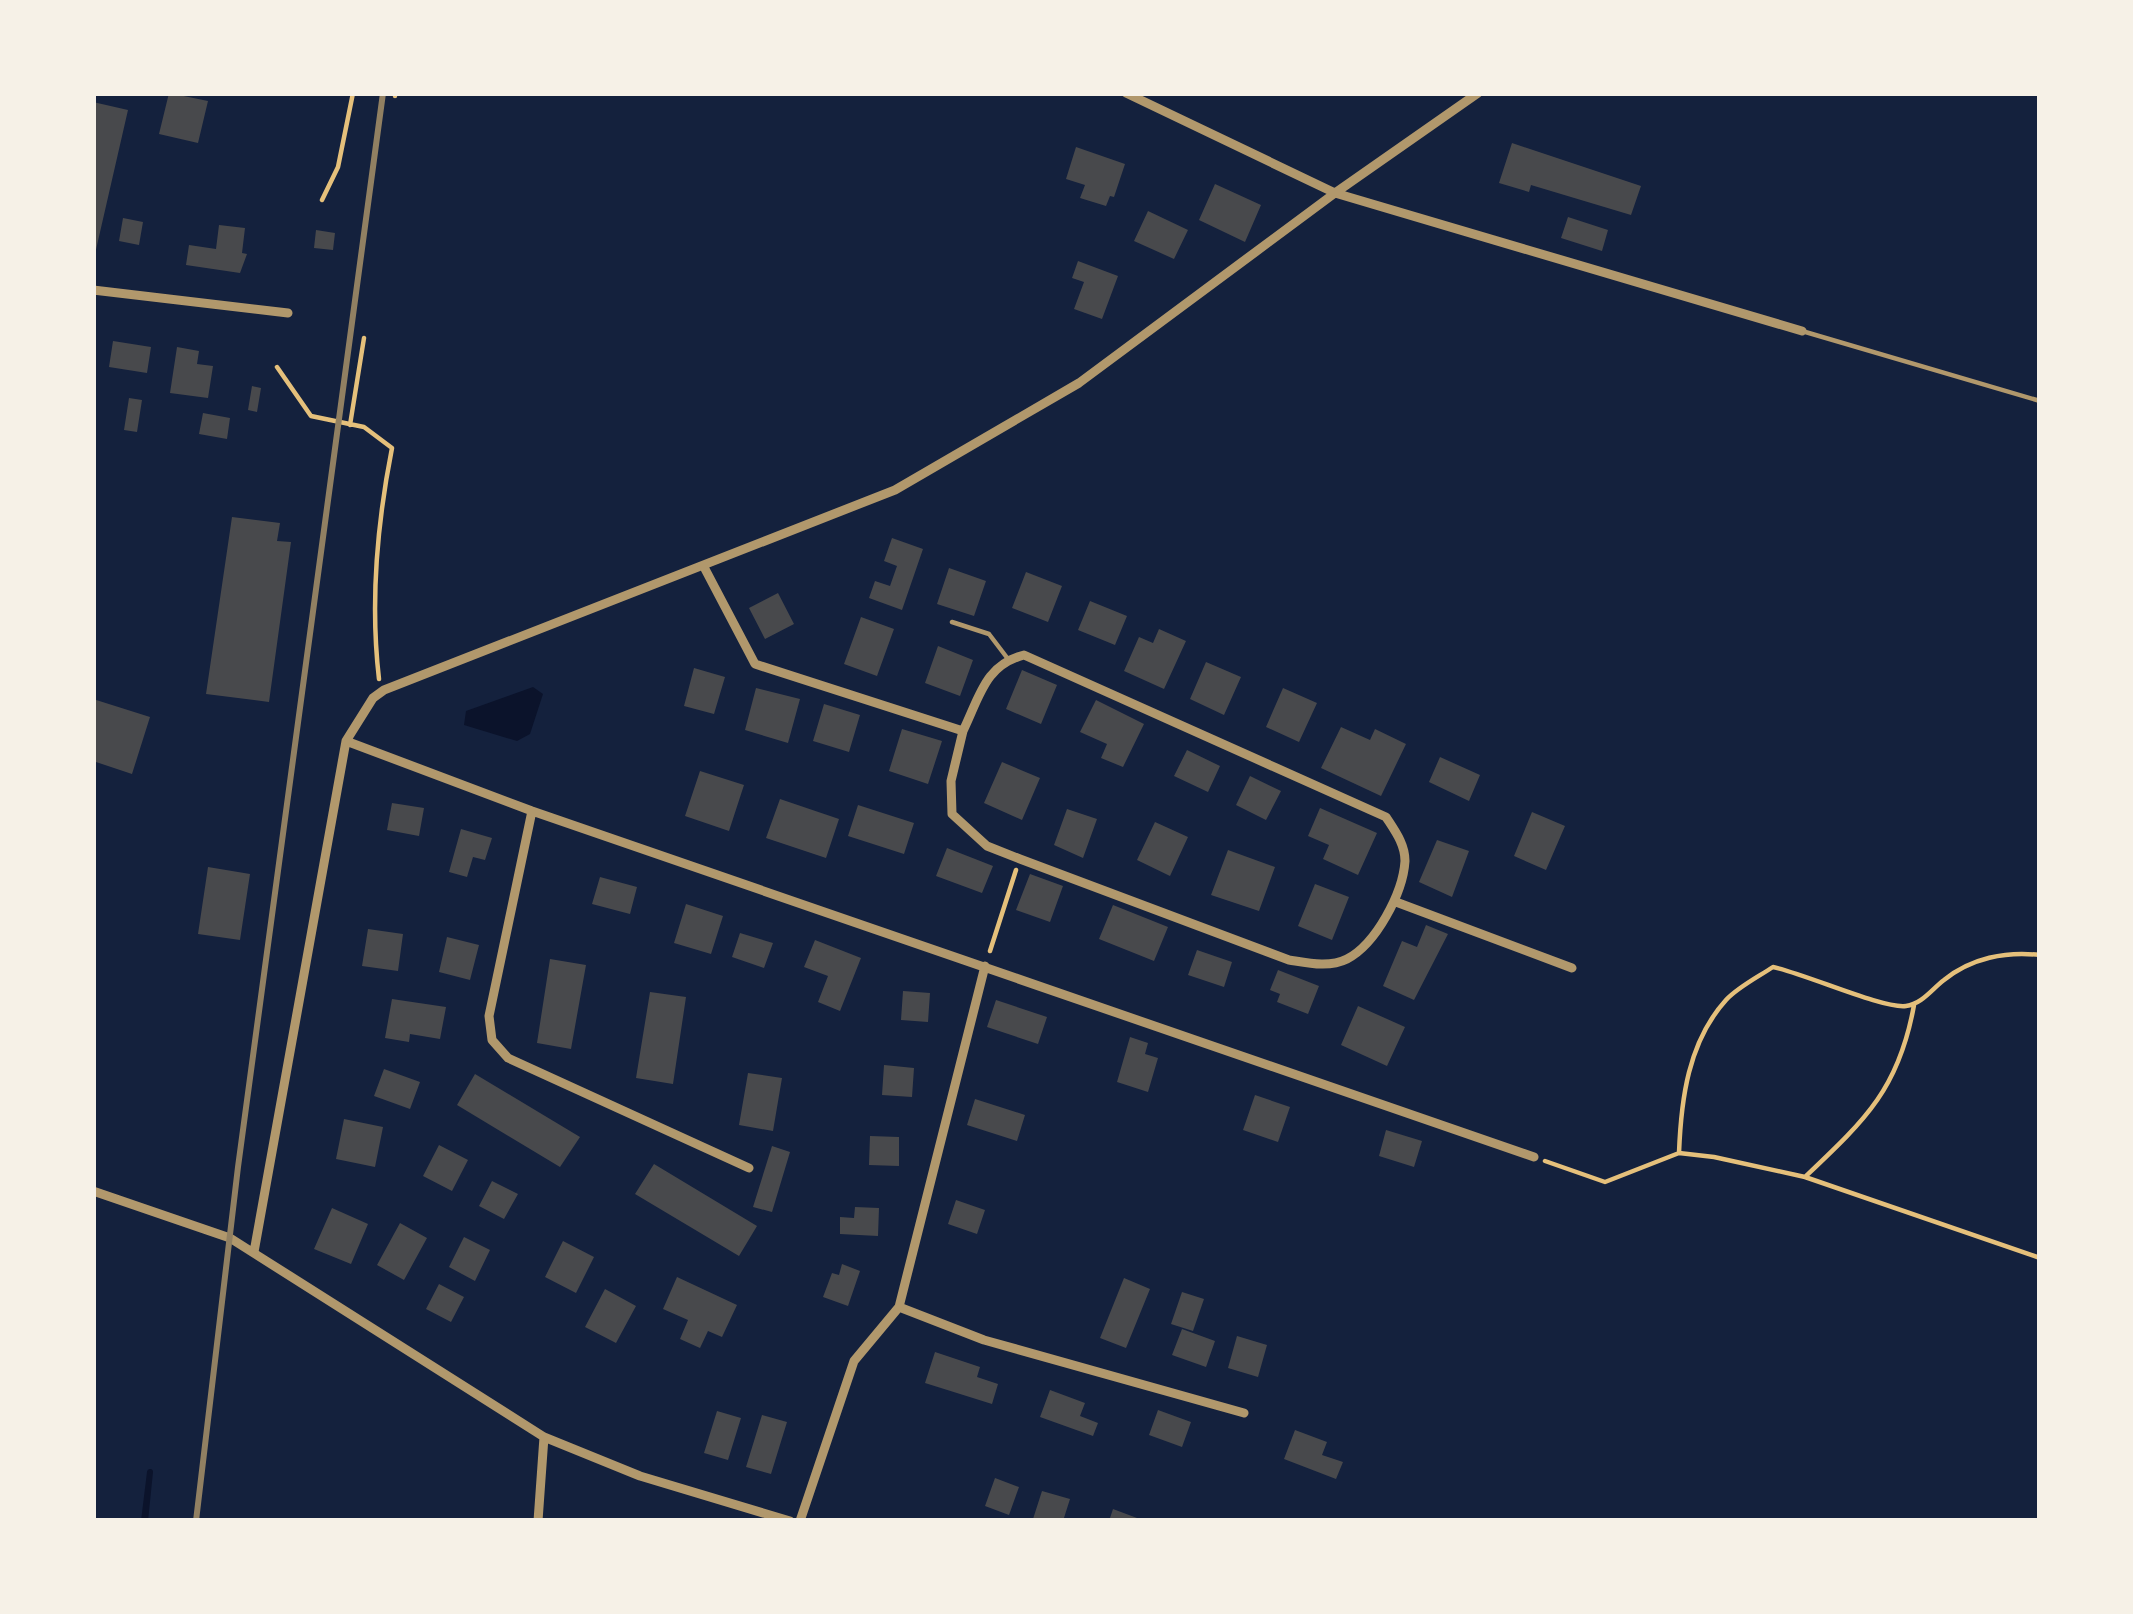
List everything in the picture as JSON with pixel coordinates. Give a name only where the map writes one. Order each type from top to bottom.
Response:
[{"type":"street","points":[[1126,93],[1335,193],[1802,331]]},
{"type":"street","points":[[254,1252],[346,741],[373,698],[544,624],[704,567],[895,490],[1079,382],[1478,93]]},
{"type":"street","points":[[93,290],[288,313]]},
{"type":"street","points":[[704,567],[755,664],[963,731]]},
{"type":"street","points":[[1024,655],[1046,663],[1386,817],[1401,838],[1405,860],[1396,902],[1346,960],[1319,965],[1289,960],[987,846],[952,814],[951,781],[963,731],[989,676],[1002,660],[1024,655]]},
{"type":"street","points":[[346,741],[532,811],[1534,1157]]},
{"type":"street","points":[[532,811],[489,1016],[492,1040],[508,1058],[749,1168]]},
{"type":"street","points":[[1396,902],[1572,968]]},
{"type":"street","points":[[800,1521],[854,1361],[899,1307],[985,966]]},
{"type":"street","points":[[93,1191],[230,1238],[544,1436],[640,1476],[790,1521]]},
{"type":"street","points":[[899,1307],[984,1340],[1244,1413]]},
{"type":"street","points":[[538,1521],[544,1436]]},
{"type":"lane","points":[[1802,331],[2040,400]]},
{"type":"lane","points":[[952,622],[989,634],[1008,659]]},
{"type":"path","points":[[322,200],[338,167],[353,93]]},
{"type":"path","points":[[350,425],[364,338]]},
{"type":"path","points":[[278,367],[311,416],[364,427],[392,448],[380,509],[375,605],[378,677],[384,690]]},
{"type":"path","points":[[985,966],[1020,859]]},
{"type":"path","points":[[1679,1153],[1681,1104],[1698,1041],[1727,998],[1773,967],[1807,974],[1889,1007],[1914,1005],[1970,963],[2014,952],[2040,955]]},
{"type":"path","points":[[1805,1177],[1880,1098],[1906,1050],[1914,1005]]},
{"type":"path","points":[[1534,1157],[1605,1182],[1679,1153],[1805,1177],[2040,1258]]},
{"type":"water","points":[[533,687],[543,694],[530,734],[517,741],[464,725],[466,711]]},
{"type":"building","points":[[169,93],[208,101],[198,143],[159,134]]},
{"type":"building","points":[[93,102],[128,110],[95,254],[93,253]]},
{"type":"building","points":[[1512,143],[1641,186],[1631,215],[1531,185],[1529,192],[1499,183]]},
{"type":"building","points":[[1076,147],[1125,164],[1106,206],[1080,198],[1085,185],[1066,179]]},
{"type":"building","points":[[1215,184],[1261,205],[1245,242],[1199,220]]},
{"type":"building","points":[[1148,211],[1188,230],[1174,259],[1134,241]]},
{"type":"building","points":[[1568,217],[1608,230],[1602,251],[1561,238]]},
{"type":"building","points":[[123,218],[143,222],[139,245],[119,241]]},
{"type":"building","points":[[219,225],[245,228],[242,253],[247,254],[240,273],[186,265],[189,245],[216,249]]},
{"type":"building","points":[[316,230],[335,233],[333,250],[314,248]]},
{"type":"building","points":[[1078,261],[1118,276],[1102,319],[1074,309],[1084,282],[1072,278]]},
{"type":"building","points":[[113,341],[151,347],[147,373],[109,367]]},
{"type":"building","points":[[177,347],[199,351],[197,364],[213,366],[208,398],[170,393]]},
{"type":"building","points":[[252,386],[261,388],[257,412],[248,410]]},
{"type":"building","points":[[129,398],[142,400],[137,432],[124,430]]},
{"type":"building","points":[[203,413],[230,418],[227,439],[199,434]]},
{"type":"building","points":[[232,517],[280,523],[277,541],[291,542],[269,702],[206,694]]},
{"type":"building","points":[[892,538],[923,549],[902,610],[869,598],[875,581],[890,586],[897,566],[884,561]]},
{"type":"building","points":[[949,568],[986,581],[974,616],[937,604]]},
{"type":"building","points":[[1026,572],[1062,586],[1048,622],[1012,608]]},
{"type":"building","points":[[778,593],[794,624],[765,639],[749,608]]},
{"type":"building","points":[[1090,601],[1127,616],[1115,645],[1078,630]]},
{"type":"building","points":[[861,617],[894,629],[877,676],[844,664]]},
{"type":"building","points":[[1159,629],[1186,641],[1164,689],[1124,671],[1139,637],[1153,643]]},
{"type":"building","points":[[938,646],[973,660],[960,696],[925,683]]},
{"type":"building","points":[[1206,662],[1241,677],[1224,715],[1190,699]]},
{"type":"building","points":[[694,668],[725,677],[714,714],[684,706]]},
{"type":"building","points":[[1022,670],[1057,685],[1041,724],[1006,709]]},
{"type":"building","points":[[756,688],[800,699],[788,743],[745,730]]},
{"type":"building","points":[[1283,688],[1317,703],[1299,742],[1266,727]]},
{"type":"building","points":[[93,699],[150,717],[132,774],[93,761]]},
{"type":"building","points":[[1096,700],[1144,724],[1123,767],[1101,758],[1107,744],[1080,732]]},
{"type":"building","points":[[824,704],[860,715],[849,752],[813,741]]},
{"type":"building","points":[[1341,727],[1370,740],[1375,729],[1406,744],[1381,796],[1321,768]]},
{"type":"building","points":[[902,729],[942,741],[928,784],[889,771]]},
{"type":"building","points":[[1187,750],[1220,766],[1208,792],[1174,776]]},
{"type":"building","points":[[1440,757],[1480,775],[1469,801],[1429,782]]},
{"type":"building","points":[[1002,762],[1040,778],[1022,820],[984,803]]},
{"type":"building","points":[[700,771],[744,785],[729,831],[685,816]]},
{"type":"building","points":[[1250,776],[1281,791],[1266,820],[1236,805]]},
{"type":"building","points":[[780,799],[839,819],[826,858],[766,838]]},
{"type":"building","points":[[392,803],[424,808],[419,836],[387,830]]},
{"type":"building","points":[[858,805],[914,823],[904,854],[848,836]]},
{"type":"building","points":[[1320,808],[1377,833],[1358,875],[1323,859],[1329,845],[1308,836]]},
{"type":"building","points":[[1067,809],[1097,819],[1083,858],[1054,845]]},
{"type":"building","points":[[1532,812],[1565,826],[1546,870],[1514,856]]},
{"type":"building","points":[[1155,822],[1188,837],[1170,876],[1137,860]]},
{"type":"building","points":[[461,829],[492,838],[485,860],[473,857],[467,877],[449,872]]},
{"type":"building","points":[[1437,840],[1469,851],[1452,897],[1419,882]]},
{"type":"building","points":[[947,848],[993,866],[982,893],[936,876]]},
{"type":"building","points":[[1228,850],[1275,867],[1259,911],[1211,895]]},
{"type":"building","points":[[208,867],[250,874],[240,940],[198,934]]},
{"type":"building","points":[[1030,874],[1063,886],[1050,922],[1016,910]]},
{"type":"building","points":[[600,877],[637,887],[630,914],[592,904]]},
{"type":"building","points":[[1315,884],[1349,897],[1332,940],[1298,926]]},
{"type":"building","points":[[686,904],[723,916],[711,954],[674,943]]},
{"type":"building","points":[[1113,905],[1168,927],[1154,961],[1099,939]]},
{"type":"building","points":[[1426,925],[1448,934],[1414,1000],[1383,986],[1402,941],[1417,947]]},
{"type":"building","points":[[368,929],[403,934],[398,971],[362,966]]},
{"type":"building","points":[[740,933],[773,943],[764,968],[732,957]]},
{"type":"building","points":[[447,937],[479,945],[470,980],[439,972]]},
{"type":"building","points":[[815,940],[861,958],[840,1011],[818,1002],[828,976],[804,967]]},
{"type":"building","points":[[1197,950],[1232,962],[1224,987],[1188,975]]},
{"type":"building","points":[[550,959],[586,965],[571,1049],[537,1043]]},
{"type":"building","points":[[1278,970],[1319,986],[1308,1014],[1277,1002],[1280,994],[1270,990]]},
{"type":"building","points":[[903,991],[930,993],[928,1022],[901,1020]]},
{"type":"building","points":[[650,992],[686,997],[673,1084],[636,1078]]},
{"type":"building","points":[[392,999],[446,1007],[440,1039],[410,1034],[409,1042],[385,1038]]},
{"type":"building","points":[[996,1000],[1047,1017],[1038,1044],[987,1027]]},
{"type":"building","points":[[1358,1006],[1405,1027],[1387,1066],[1341,1045]]},
{"type":"building","points":[[1130,1037],[1148,1043],[1145,1054],[1158,1058],[1148,1092],[1117,1082]]},
{"type":"building","points":[[884,1065],[914,1068],[912,1097],[882,1095]]},
{"type":"building","points":[[384,1069],[420,1082],[410,1109],[374,1096]]},
{"type":"building","points":[[748,1073],[782,1078],[773,1131],[739,1125]]},
{"type":"building","points":[[475,1074],[580,1137],[560,1167],[457,1105]]},
{"type":"building","points":[[1255,1095],[1290,1107],[1278,1142],[1243,1130]]},
{"type":"building","points":[[975,1099],[1025,1115],[1017,1141],[967,1125]]},
{"type":"building","points":[[344,1119],[383,1127],[375,1167],[336,1159]]},
{"type":"building","points":[[1386,1130],[1422,1141],[1414,1167],[1379,1156]]},
{"type":"building","points":[[870,1136],[899,1137],[899,1166],[869,1165]]},
{"type":"building","points":[[439,1145],[468,1160],[452,1191],[423,1176]]},
{"type":"building","points":[[772,1146],[790,1152],[772,1212],[753,1207]]},
{"type":"building","points":[[654,1164],[757,1226],[739,1256],[635,1194]]},
{"type":"building","points":[[492,1181],[518,1194],[504,1219],[479,1206]]},
{"type":"building","points":[[956,1200],[985,1210],[977,1234],[948,1224]]},
{"type":"building","points":[[855,1207],[879,1208],[878,1236],[840,1234],[840,1217],[854,1218]]},
{"type":"building","points":[[332,1208],[368,1224],[351,1264],[314,1249]]},
{"type":"building","points":[[400,1223],[427,1238],[404,1280],[377,1265]]},
{"type":"building","points":[[464,1237],[490,1250],[475,1281],[449,1267]]},
{"type":"building","points":[[563,1241],[594,1257],[576,1293],[545,1277]]},
{"type":"building","points":[[842,1264],[860,1271],[848,1306],[823,1297],[832,1273],[839,1275]]},
{"type":"building","points":[[677,1277],[737,1305],[722,1337],[708,1331],[700,1348],[680,1339],[688,1320],[663,1309]]},
{"type":"building","points":[[1124,1278],[1150,1289],[1126,1348],[1100,1338]]},
{"type":"building","points":[[439,1284],[464,1297],[451,1322],[426,1309]]},
{"type":"building","points":[[605,1289],[636,1306],[616,1343],[585,1327]]},
{"type":"building","points":[[1182,1292],[1204,1299],[1193,1331],[1171,1324]]},
{"type":"building","points":[[1182,1329],[1215,1341],[1206,1367],[1172,1355]]},
{"type":"building","points":[[1237,1336],[1267,1345],[1258,1377],[1228,1368]]},
{"type":"building","points":[[935,1352],[980,1367],[977,1377],[998,1384],[992,1404],[925,1383]]},
{"type":"building","points":[[1050,1390],[1085,1403],[1080,1416],[1098,1423],[1093,1436],[1040,1417]]},
{"type":"building","points":[[1158,1410],[1191,1422],[1182,1447],[1149,1435]]},
{"type":"building","points":[[717,1411],[741,1418],[728,1460],[704,1453]]},
{"type":"building","points":[[762,1415],[787,1422],[771,1474],[746,1467]]},
{"type":"building","points":[[1295,1430],[1327,1442],[1322,1455],[1343,1462],[1336,1479],[1284,1459]]},
{"type":"building","points":[[995,1478],[1019,1487],[1009,1515],[985,1506]]},
{"type":"building","points":[[1042,1491],[1070,1499],[1063,1521],[1033,1519]]},
{"type":"building","points":[[1113,1509],[1145,1521],[1109,1521]]},
{"type":"waterway","points":[[144,1521],[150,1472],[145,1521]]},
{"type":"railway","points":[[196,1521],[238,1167],[383,93]]}]
